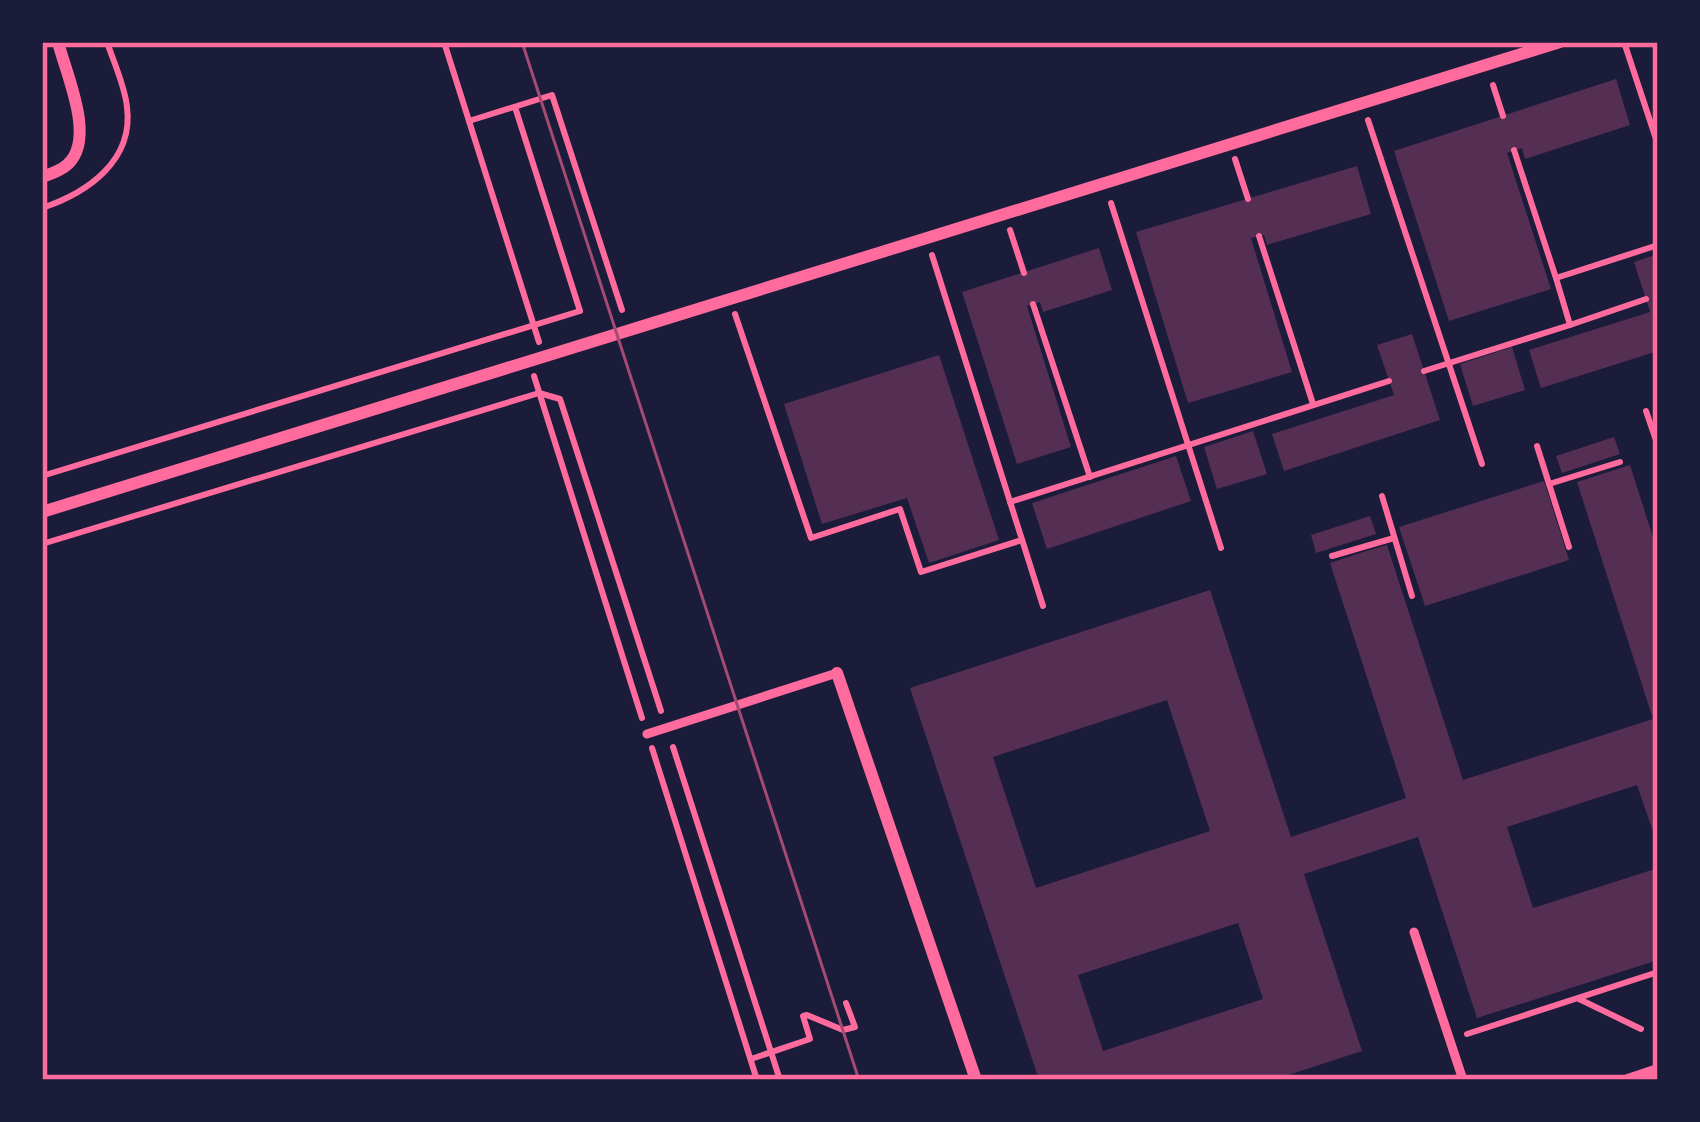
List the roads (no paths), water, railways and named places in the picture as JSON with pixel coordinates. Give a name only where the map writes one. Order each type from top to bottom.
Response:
[{"type":"street","points":[[42,177],[66,166],[81,139],[58,42]]},
{"type":"street","points":[[42,512],[1560,42]]},
{"type":"street","points":[[837,673],[976,1080]]},
{"type":"street","points":[[1628,1080],[1658,1070]]},
{"type":"lane","points":[[647,734],[837,673]]},
{"type":"lane","points":[[1414,932],[1463,1080]]},
{"type":"tram line","points":[[522,42],[859,1080]]}]
